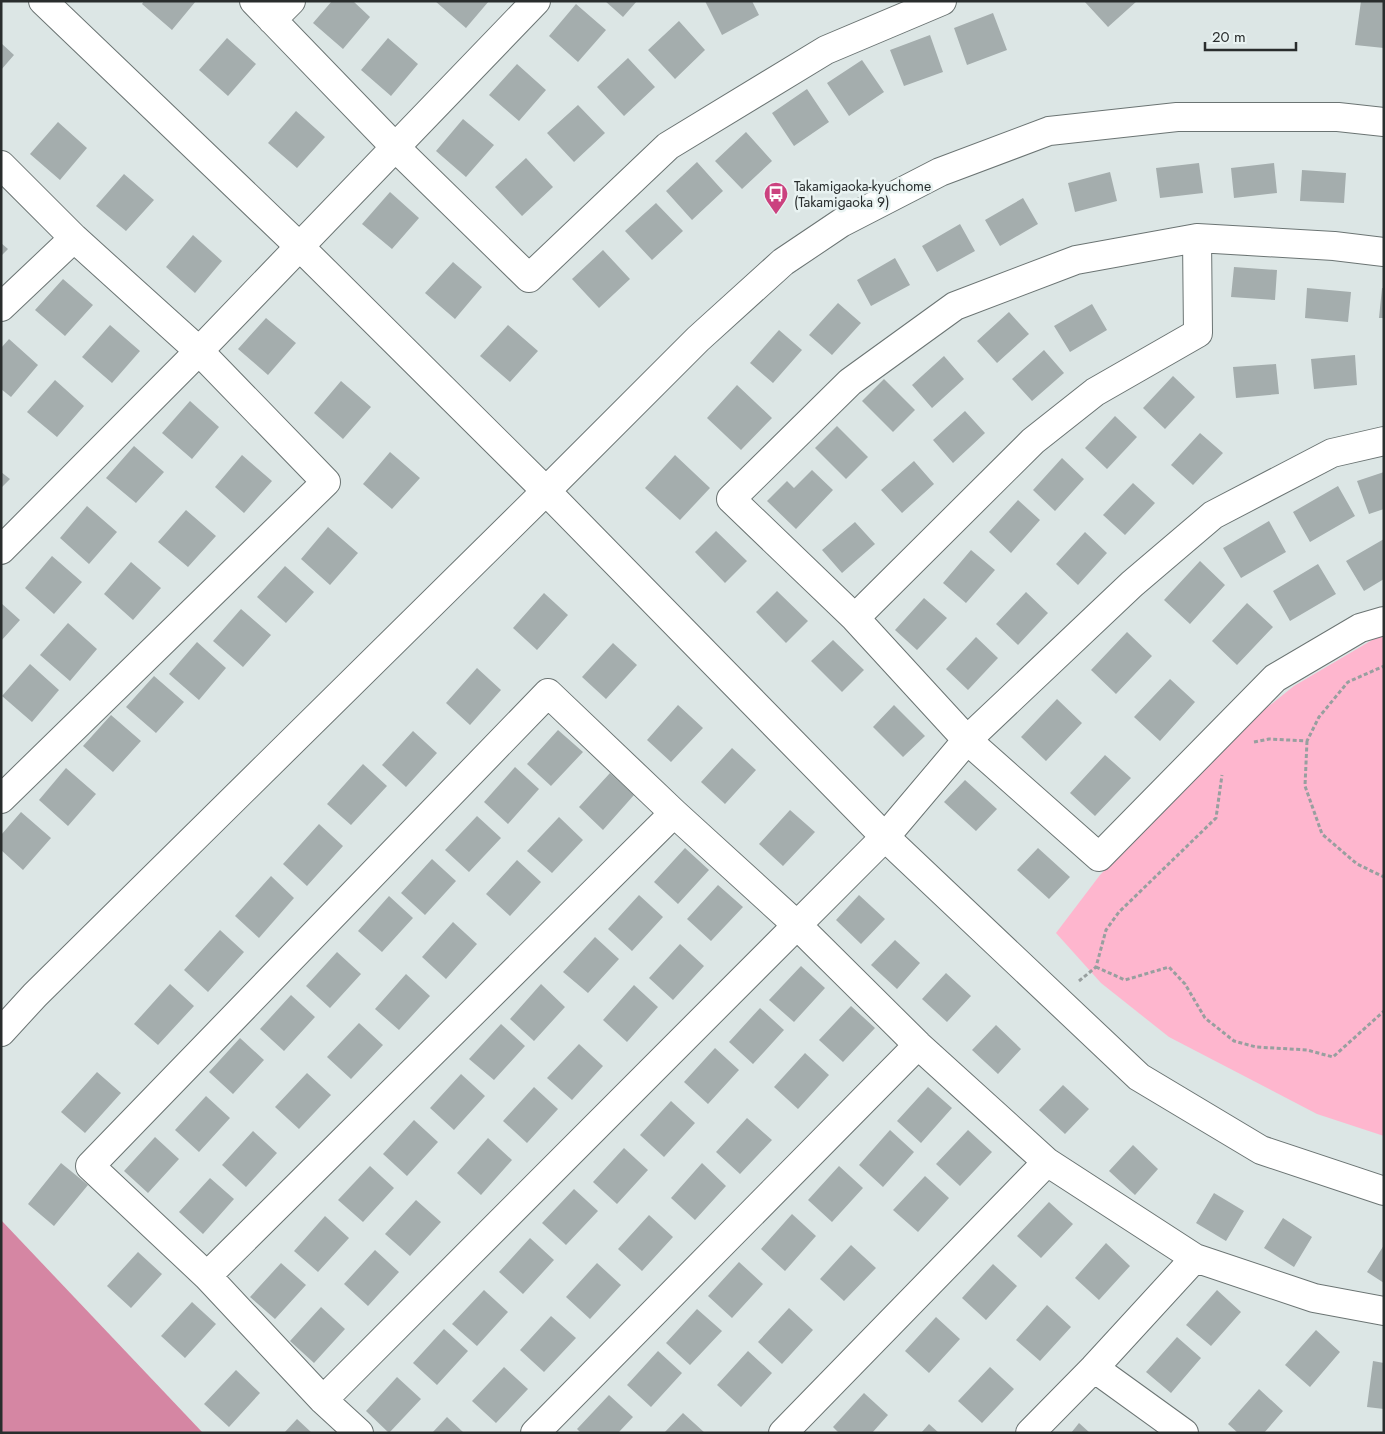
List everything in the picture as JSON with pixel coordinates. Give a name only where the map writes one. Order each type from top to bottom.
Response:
[{"type":"street","points":[[43,1],[300,247],[546,491],[885,836],[1139,1077],[1261,1150],[1384,1191]]},
{"type":"street","points":[[1,550],[199,351],[536,1]]},
{"type":"street","points":[[272,7],[395,147],[529,278],[668,146],[826,50],[942,1]]},
{"type":"street","points":[[1,1032],[35,994],[698,339],[783,262],[841,223],[940,172],[1049,131],[1177,117],[1338,117],[1384,122]]},
{"type":"street","points":[[1,165],[74,238],[199,351],[326,482],[1,799]]},
{"type":"street","points":[[1,307],[74,238]]},
{"type":"street","points":[[855,618],[1034,441],[1095,392],[1198,333],[1197,238]]},
{"type":"street","points":[[1384,252],[1334,246],[1197,238],[1076,260],[956,306],[850,382],[731,499],[855,618],[967,740],[1099,857],[1275,678],[1360,628],[1384,622]]},
{"type":"street","points":[[323,1400],[798,926],[885,836],[967,740],[1132,584],[1213,515],[1332,453],[1384,441]]},
{"type":"street","points":[[359,1433],[323,1400],[207,1276],[90,1166],[548,693],[674,813],[798,926],[918,1045],[1047,1162],[1196,1258],[1314,1298],[1384,1311]]},
{"type":"street","points":[[207,1276],[674,813]]},
{"type":"street","points":[[535,1433],[918,1045]]},
{"type":"street","points":[[783,1433],[1047,1162]]},
{"type":"street","points":[[1030,1433],[1094,1368],[1196,1258]]},
{"type":"street","points":[[1094,1368],[1184,1433]]},
{"type":"path","points":[[1384,666],[1348,682],[1319,717],[1307,741],[1305,786],[1322,834],[1357,864],[1384,877]]},
{"type":"path","points":[[1248,743],[1269,739],[1307,741]]},
{"type":"path","points":[[1057,1000],[1096,967],[1106,930],[1119,912],[1216,818],[1222,775],[1225,768]]},
{"type":"path","points":[[1096,967],[1125,980],[1169,967],[1185,984],[1205,1018],[1234,1041],[1256,1047],[1307,1050],[1333,1057],[1384,1011]]},
{"type":"shaded area","points":[[1384,633],[1384,1136],[1317,1114],[1169,1037],[1101,983],[1056,933],[1100,875],[1254,718],[1294,686]]},
{"type":"shaded area","points":[[1,1220],[203,1433],[1,1433]]},
{"type":"building","points":[[144,1],[196,1],[172,30],[142,4]]},
{"type":"building","points":[[332,1],[353,1],[370,17],[343,49],[313,23]]},
{"type":"building","points":[[435,1],[489,1],[466,28]]},
{"type":"building","points":[[605,1],[637,1],[623,17]]},
{"type":"building","points":[[705,1],[752,1],[759,15],[722,35]]},
{"type":"building","points":[[1084,1],[1137,1],[1108,27]]},
{"type":"building","points":[[1361,1],[1384,1],[1384,48],[1355,45]]},
{"type":"building","points":[[576,4],[606,30],[578,62],[549,36]]},
{"type":"building","points":[[993,13],[1007,50],[967,65],[954,28]]},
{"type":"building","points":[[679,21],[705,50],[675,79],[648,50]]},
{"type":"building","points":[[930,35],[943,72],[904,86],[890,50]]},
{"type":"building","points":[[227,38],[256,64],[228,96],[199,70]]},
{"type":"building","points":[[388,38],[418,64],[391,96],[361,70]]},
{"type":"building","points":[[1,43],[14,55],[1,70]]},
{"type":"building","points":[[628,58],[655,87],[624,116],[597,87]]},
{"type":"building","points":[[862,60],[884,92],[849,116],[827,83]]},
{"type":"building","points":[[517,64],[546,90],[519,121],[489,95]]},
{"type":"building","points":[[807,89],[829,122],[794,146],[772,113]]},
{"type":"building","points":[[578,105],[605,133],[574,162],[547,133]]},
{"type":"building","points":[[296,111],[325,137],[297,168],[268,143]]},
{"type":"building","points":[[463,119],[494,145],[466,177],[436,151]]},
{"type":"building","points":[[58,122],[87,148],[60,180],[30,154]]},
{"type":"building","points":[[746,132],[772,161],[742,189],[715,161]]},
{"type":"building","points":[[526,158],[553,187],[522,216],[495,187]]},
{"type":"building","points":[[697,162],[723,191],[692,220],[666,191]]},
{"type":"building","points":[[1199,163],[1203,193],[1160,198],[1156,168]]},
{"type":"building","points":[[1274,163],[1277,193],[1234,198],[1231,168]]},
{"type":"building","points":[[1302,170],[1346,173],[1344,203],[1300,201]]},
{"type":"building","points":[[1110,172],[1117,201],[1075,212],[1068,183]]},
{"type":"building","points":[[124,174],[154,200],[126,231],[96,206]]},
{"type":"building","points":[[390,192],[419,218],[392,249],[362,224]]},
{"type":"building","points":[[1023,198],[1038,224],[1000,246],[985,220]]},
{"type":"building","points":[[656,203],[683,231],[652,260],[625,231]]},
{"type":"building","points":[[960,224],[975,251],[937,272],[922,246]]},
{"type":"building","points":[[193,235],[222,261],[195,293],[166,267]]},
{"type":"building","points":[[1,243],[8,249],[1,256]]},
{"type":"building","points":[[603,250],[630,279],[599,308],[572,279]]},
{"type":"building","points":[[895,258],[910,285],[871,306],[857,280]]},
{"type":"building","points":[[453,262],[482,287],[455,319],[425,293]]},
{"type":"building","points":[[1234,267],[1277,270],[1275,300],[1231,297]]},
{"type":"building","points":[[63,279],[93,305],[65,336],[35,310]]},
{"type":"building","points":[[1307,288],[1351,292],[1348,322],[1305,318]]},
{"type":"building","points":[[1382,288],[1384,288],[1384,318],[1379,318]]},
{"type":"building","points":[[838,303],[861,323],[832,355],[809,335]]},
{"type":"building","points":[[1092,304],[1107,330],[1070,352],[1054,326]]},
{"type":"building","points":[[1009,312],[1029,334],[997,363],[977,341]]},
{"type":"building","points":[[266,318],[296,343],[268,375],[238,349]]},
{"type":"building","points":[[110,325],[140,351],[112,383],[82,357]]},
{"type":"building","points":[[508,325],[538,351],[510,382],[480,356]]},
{"type":"building","points":[[779,330],[802,350],[773,383],[750,363]]},
{"type":"building","points":[[9,339],[38,365],[11,397],[1,389],[1,348]]},
{"type":"building","points":[[1044,350],[1064,373],[1032,401],[1012,379]]},
{"type":"building","points":[[1355,355],[1357,385],[1314,389],[1311,359]]},
{"type":"building","points":[[944,356],[964,379],[932,408],[912,385]]},
{"type":"building","points":[[1276,364],[1279,394],[1236,398],[1233,367]]},
{"type":"building","points":[[1173,376],[1195,397],[1165,429],[1143,408]]},
{"type":"building","points":[[884,379],[915,410],[893,432],[862,401]]},
{"type":"building","points":[[55,380],[84,406],[57,437],[27,412]]},
{"type":"building","points":[[341,381],[371,407],[343,439],[314,413]]},
{"type":"building","points":[[737,385],[772,418],[741,450],[707,418]]},
{"type":"building","points":[[190,401],[219,427],[192,459],[162,433]]},
{"type":"building","points":[[965,411],[985,433],[953,463],[933,440]]},
{"type":"building","points":[[1115,416],[1137,437],[1107,469],[1085,448]]},
{"type":"building","points":[[837,426],[868,457],[846,479],[815,448]]},
{"type":"building","points":[[1200,433],[1223,453],[1193,485],[1171,465]]},
{"type":"building","points":[[134,446],[164,472],[136,503],[106,478]]},
{"type":"building","points":[[390,452],[420,478],[392,509],[363,484]]},
{"type":"building","points":[[242,455],[272,481],[244,513],[215,487]]},
{"type":"building","points":[[675,455],[710,488],[680,520],[645,488]]},
{"type":"building","points":[[1062,458],[1084,479],[1055,511],[1033,490]]},
{"type":"building","points":[[914,461],[934,484],[902,513],[881,490]]},
{"type":"building","points":[[812,470],[833,490],[796,529],[767,501],[787,481],[794,488]]},
{"type":"building","points":[[1,472],[10,479],[1,488]]},
{"type":"building","points":[[1384,472],[1384,509],[1369,514],[1357,481]]},
{"type":"building","points":[[1133,483],[1155,503],[1125,535],[1103,515]]},
{"type":"building","points":[[1338,486],[1355,516],[1310,542],[1293,512]]},
{"type":"building","points":[[1018,500],[1040,520],[1011,553],[989,532]]},
{"type":"building","points":[[87,506],[117,532],[89,564],[60,538]]},
{"type":"building","points":[[186,510],[216,536],[188,567],[158,542]]},
{"type":"building","points":[[1269,521],[1286,552],[1241,578],[1223,548]]},
{"type":"building","points":[[855,522],[875,544],[842,573],[822,550]]},
{"type":"building","points":[[328,527],[358,553],[330,585],[301,559]]},
{"type":"building","points":[[716,531],[747,561],[725,583],[695,552]]},
{"type":"building","points":[[1085,532],[1107,553],[1078,585],[1056,564]]},
{"type":"building","points":[[1384,539],[1384,579],[1364,591],[1346,561]]},
{"type":"building","points":[[971,550],[995,570],[966,603],[943,583]]},
{"type":"building","points":[[52,556],[82,582],[54,614],[25,588]]},
{"type":"building","points":[[1200,561],[1225,585],[1190,624],[1164,600]]},
{"type":"building","points":[[131,562],[161,588],[133,620],[104,594]]},
{"type":"building","points":[[1318,564],[1336,594],[1290,621],[1273,591]]},
{"type":"building","points":[[285,566],[314,592],[286,623],[257,597]]},
{"type":"building","points":[[777,591],[808,621],[786,643],[756,612]]},
{"type":"building","points":[[1026,592],[1048,613],[1018,645],[996,624]]},
{"type":"building","points":[[544,593],[568,615],[537,650],[513,628]]},
{"type":"building","points":[[924,598],[947,618],[917,650],[895,630]]},
{"type":"building","points":[[1,603],[20,620],[1,641]]},
{"type":"building","points":[[1247,603],[1273,627],[1237,665],[1212,641]]},
{"type":"building","points":[[241,609],[271,635],[243,667],[213,641]]},
{"type":"building","points":[[68,623],[97,649],[70,681],[40,655]]},
{"type":"building","points":[[1127,632],[1152,656],[1116,694],[1091,670]]},
{"type":"building","points":[[976,637],[998,658],[968,690],[946,669]]},
{"type":"building","points":[[833,640],[864,670],[842,692],[811,661]]},
{"type":"building","points":[[197,642],[226,668],[199,700],[169,674]]},
{"type":"building","points":[[613,643],[637,665],[606,699],[582,677]]},
{"type":"building","points":[[30,664],[59,690],[32,722],[2,696]]},
{"type":"building","points":[[477,668],[501,690],[470,725],[446,703]]},
{"type":"building","points":[[154,676],[184,702],[156,733],[126,707]]},
{"type":"building","points":[[1170,679],[1195,702],[1160,741],[1134,717]]},
{"type":"building","points":[[1057,699],[1082,723],[1046,761],[1021,737]]},
{"type":"building","points":[[678,705],[703,728],[671,762],[647,740]]},
{"type":"building","points":[[894,705],[925,736],[903,757],[873,727]]},
{"type":"building","points":[[111,715],[141,741],[113,772],[83,746]]},
{"type":"building","points":[[558,730],[583,752],[551,786],[527,764]]},
{"type":"building","points":[[413,731],[437,753],[406,787],[382,765]]},
{"type":"building","points":[[732,748],[756,770],[725,804],[701,782]]},
{"type":"building","points":[[1105,755],[1131,778],[1095,816],[1070,793]]},
{"type":"building","points":[[363,764],[387,786],[351,825],[327,804]]},
{"type":"building","points":[[515,767],[539,789],[508,824],[484,802]]},
{"type":"building","points":[[66,768],[96,794],[68,826],[39,800]]},
{"type":"building","points":[[610,773],[634,795],[603,830],[579,807]]},
{"type":"building","points":[[965,780],[997,809],[976,831],[944,802]]},
{"type":"building","points":[[790,810],[815,832],[783,866],[759,844]]},
{"type":"building","points":[[21,812],[51,838],[23,870],[1,850],[1,835]]},
{"type":"building","points":[[477,816],[501,838],[469,872],[445,850]]},
{"type":"building","points":[[559,817],[583,840],[552,873],[527,851]]},
{"type":"building","points":[[319,824],[343,846],[307,886],[283,864]]},
{"type":"building","points":[[685,848],[709,870],[678,904],[654,882]]},
{"type":"building","points":[[1038,848],[1070,877],[1049,899],[1017,870]]},
{"type":"building","points":[[432,859],[456,881],[425,915],[401,893]]},
{"type":"building","points":[[517,860],[541,882],[510,916],[486,894]]},
{"type":"building","points":[[271,876],[294,898],[259,938],[235,916]]},
{"type":"building","points":[[718,885],[743,907],[711,941],[687,919]]},
{"type":"building","points":[[639,895],[663,917],[632,951],[608,929]]},
{"type":"building","points":[[859,895],[885,919],[861,944],[836,920]]},
{"type":"building","points":[[389,896],[413,918],[382,952],[358,931]]},
{"type":"building","points":[[453,922],[477,944],[446,979],[422,957]]},
{"type":"building","points":[[220,930],[244,952],[208,992],[184,970]]},
{"type":"building","points":[[595,937],[619,959],[588,993],[563,972]]},
{"type":"building","points":[[895,940],[920,963],[897,989],[871,965]]},
{"type":"building","points":[[680,944],[704,966],[673,1000],[649,978]]},
{"type":"building","points":[[337,952],[361,974],[330,1008],[306,986]]},
{"type":"building","points":[[801,966],[825,988],[794,1022],[769,1000]]},
{"type":"building","points":[[946,973],[971,996],[947,1022],[922,999]]},
{"type":"building","points":[[406,974],[430,996],[399,1030],[375,1009]]},
{"type":"building","points":[[170,984],[194,1006],[158,1045],[134,1024]]},
{"type":"building","points":[[541,984],[565,1007],[534,1041],[510,1019]]},
{"type":"building","points":[[634,985],[658,1007],[627,1042],[603,1020]]},
{"type":"building","points":[[291,995],[315,1017],[284,1051],[260,1029]]},
{"type":"building","points":[[851,1006],[875,1028],[843,1062],[819,1040]]},
{"type":"building","points":[[760,1008],[784,1030],[753,1064],[729,1042]]},
{"type":"building","points":[[359,1023],[383,1045],[351,1079],[327,1057]]},
{"type":"building","points":[[501,1024],[525,1046],[494,1080],[469,1059]]},
{"type":"building","points":[[996,1025],[1021,1049],[998,1074],[972,1050]]},
{"type":"building","points":[[240,1038],[264,1060],[233,1094],[209,1072]]},
{"type":"building","points":[[579,1044],[603,1066],[572,1100],[547,1078]]},
{"type":"building","points":[[715,1048],[739,1070],[708,1104],[684,1082]]},
{"type":"building","points":[[805,1053],[829,1075],[798,1109],[774,1087]]},
{"type":"building","points":[[97,1072],[121,1093],[85,1133],[61,1112]]},
{"type":"building","points":[[307,1073],[331,1095],[299,1129],[275,1107]]},
{"type":"building","points":[[461,1074],[485,1096],[454,1130],[430,1108]]},
{"type":"building","points":[[1063,1085],[1089,1109],[1065,1134],[1039,1110]]},
{"type":"building","points":[[534,1087],[558,1109],[527,1143],[503,1121]]},
{"type":"building","points":[[928,1087],[952,1108],[921,1143],[897,1121]]},
{"type":"building","points":[[206,1096],[230,1118],[199,1152],[175,1130]]},
{"type":"building","points":[[671,1101],[695,1123],[664,1157],[640,1135]]},
{"type":"building","points":[[747,1118],[772,1140],[740,1174],[716,1152]]},
{"type":"building","points":[[414,1120],[438,1142],[407,1176],[383,1154]]},
{"type":"building","points":[[890,1130],[914,1152],[883,1187],[859,1165]]},
{"type":"building","points":[[968,1130],[992,1152],[960,1186],[936,1164]]},
{"type":"building","points":[[253,1131],[277,1153],[246,1187],[222,1165]]},
{"type":"building","points":[[155,1137],[179,1159],[148,1193],[124,1171]]},
{"type":"building","points":[[488,1138],[512,1160],[481,1195],[457,1173]]},
{"type":"building","points":[[1133,1145],[1158,1169],[1135,1195],[1109,1171]]},
{"type":"building","points":[[624,1148],[648,1170],[617,1204],[593,1182]]},
{"type":"building","points":[[61,1163],[88,1185],[54,1226],[28,1204]]},
{"type":"building","points":[[702,1163],[726,1186],[695,1220],[671,1198]]},
{"type":"building","points":[[370,1166],[394,1188],[363,1222],[338,1200]]},
{"type":"building","points":[[839,1166],[863,1188],[832,1222],[808,1200]]},
{"type":"building","points":[[925,1176],[949,1198],[918,1232],[893,1210]]},
{"type":"building","points":[[210,1178],[234,1199],[203,1234],[179,1212]]},
{"type":"building","points":[[574,1189],[598,1211],[566,1245],[542,1223]]},
{"type":"building","points":[[1214,1193],[1244,1211],[1226,1241],[1196,1223]]},
{"type":"building","points":[[416,1200],[441,1222],[410,1256],[385,1234]]},
{"type":"building","points":[[1049,1202],[1073,1224],[1041,1258],[1017,1236]]},
{"type":"building","points":[[792,1214],[816,1236],[785,1271],[761,1249]]},
{"type":"building","points":[[649,1215],[673,1237],[642,1271],[618,1249]]},
{"type":"building","points":[[325,1216],[349,1238],[318,1272],[294,1251]]},
{"type":"building","points":[[1283,1218],[1312,1237],[1294,1267],[1264,1248]]},
{"type":"building","points":[[530,1238],[554,1260],[523,1294],[499,1272]]},
{"type":"building","points":[[1106,1243],[1130,1266],[1099,1300],[1075,1278]]},
{"type":"building","points":[[851,1245],[876,1268],[844,1301],[820,1279]]},
{"type":"building","points":[[1384,1245],[1384,1283],[1367,1272]]},
{"type":"building","points":[[375,1250],[399,1272],[368,1306],[344,1284]]},
{"type":"building","points":[[138,1252],[162,1274],[131,1308],[107,1286]]},
{"type":"building","points":[[739,1262],[763,1284],[732,1318],[708,1296]]},
{"type":"building","points":[[281,1263],[306,1285],[275,1319],[250,1297]]},
{"type":"building","points":[[597,1263],[621,1285],[590,1319],[566,1297]]},
{"type":"building","points":[[993,1264],[1017,1286],[986,1320],[962,1298]]},
{"type":"building","points":[[484,1290],[508,1312],[477,1346],[452,1324]]},
{"type":"building","points":[[1217,1290],[1241,1312],[1211,1346],[1186,1325]]},
{"type":"building","points":[[192,1302],[216,1324],[185,1358],[161,1336]]},
{"type":"building","points":[[1047,1305],[1071,1327],[1040,1361],[1016,1340]]},
{"type":"building","points":[[321,1307],[345,1329],[314,1363],[290,1341]]},
{"type":"building","points":[[789,1308],[813,1330],[782,1364],[758,1342]]},
{"type":"building","points":[[697,1309],[722,1331],[690,1365],[666,1343]]},
{"type":"building","points":[[551,1316],[576,1338],[544,1372],[520,1350]]},
{"type":"building","points":[[936,1317],[960,1339],[929,1373],[905,1351]]},
{"type":"building","points":[[444,1329],[468,1351],[437,1385],[413,1363]]},
{"type":"building","points":[[1316,1330],[1340,1352],[1310,1387],[1285,1365]]},
{"type":"building","points":[[1177,1337],[1201,1358],[1171,1393],[1146,1372]]},
{"type":"building","points":[[658,1351],[682,1373],[651,1407],[627,1385]]},
{"type":"building","points":[[748,1351],[772,1373],[741,1407],[717,1385]]},
{"type":"building","points":[[1373,1361],[1384,1363],[1384,1409],[1367,1407]]},
{"type":"building","points":[[504,1367],[528,1389],[496,1423],[472,1401]]},
{"type":"building","points":[[990,1367],[1014,1389],[982,1423],[958,1401]]},
{"type":"building","points":[[236,1370],[260,1393],[229,1427],[204,1404]]},
{"type":"building","points":[[397,1377],[421,1399],[389,1433],[366,1411]]},
{"type":"building","points":[[1259,1389],[1283,1411],[1264,1433],[1238,1433],[1228,1424]]},
{"type":"building","points":[[864,1393],[888,1415],[872,1433],[839,1433],[833,1427]]},
{"type":"building","points":[[609,1395],[633,1417],[618,1433],[581,1433],[577,1429]]},
{"type":"building","points":[[683,1413],[705,1433],[664,1433]]},
{"type":"building","points":[[447,1417],[464,1433],[432,1433]]},
{"type":"building","points":[[297,1419],[312,1433],[284,1433]]},
{"type":"building","points":[[1079,1423],[1090,1433],[1071,1433]]},
{"type":"building","points":[[929,1424],[939,1433],[921,1433]]},
{"type":"place","name":"Takamigaoka-kyuchome (Takamigaoka 9)","points":[[776,215]]}]
